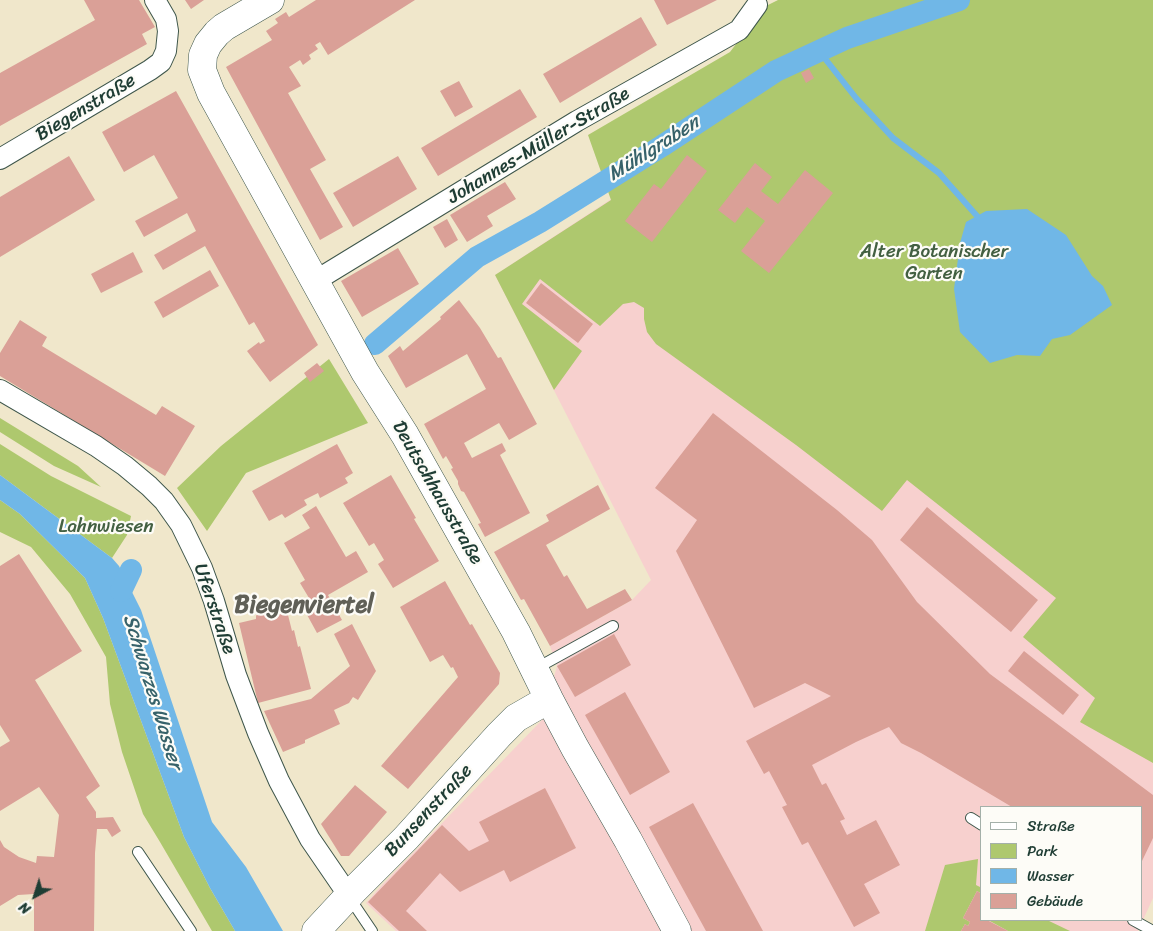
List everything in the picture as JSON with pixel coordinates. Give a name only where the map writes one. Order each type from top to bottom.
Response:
[{"type":"main road","name":"Deutschhausstraße","points":[[270,0],[217,32],[208,44],[203,55],[202,70],[212,94],[365,372],[410,444],[516,632],[575,748],[677,931]]},
{"type":"main road","name":"Bunsenstraße","points":[[316,931],[354,904],[406,838],[516,718],[549,698]]},
{"type":"street","name":"Biegenstraße","points":[[0,159],[161,62],[166,51],[168,31],[166,19],[155,0]]},
{"type":"street","name":"Johannes-Müller-Straße","points":[[315,281],[578,121],[739,30],[757,6]]},
{"type":"street","name":"Uferstraße","points":[[0,390],[96,446],[125,466],[164,501],[181,525],[202,568],[236,675],[279,781],[310,839],[354,904]]},
{"type":"lane","points":[[535,669],[613,626]]},
{"type":"lane","points":[[971,818],[980,824]]},
{"type":"lane","points":[[138,852],[190,931]]},
{"type":"lane","points":[[354,904],[372,931]]},
{"type":"lane","points":[[1136,921],[1153,931]]},
{"type":"shaded area","points":[[1153,0],[1153,898],[1143,920],[1143,806],[980,806],[980,921],[1143,921],[1138,931],[396,931],[366,903],[542,720],[557,666],[550,646],[632,600],[651,580],[495,275],[790,82]]},
{"type":"green space","name":"Alter Botanischer Garten","points":[[778,0],[1153,0],[1153,763],[1080,722],[1095,698],[1023,637],[1056,598],[907,480],[882,511],[796,445],[656,344],[647,332],[644,308],[634,302],[623,304],[600,326],[540,279],[522,304],[582,351],[554,390],[495,275],[611,200],[588,135],[730,52],[764,7]]},
{"type":"green space","points":[[329,359],[368,423],[246,473],[207,531],[177,488],[221,446]]},
{"type":"green space","points":[[0,418],[78,466],[101,487],[54,466],[0,432]]},
{"type":"green space","name":"Lahnwiesen","points":[[0,444],[51,476],[131,516],[127,535],[112,558],[0,475]]},
{"type":"green space","points":[[0,500],[20,514],[85,578],[103,618],[184,837],[235,931],[212,931],[143,814],[122,752],[110,704],[106,657],[70,594],[31,547],[0,532]]},
{"type":"green space","points":[[978,859],[976,885],[980,887],[980,893],[977,891],[963,918],[970,922],[968,926],[965,924],[961,931],[925,931],[945,865]]},
{"type":"green space","points":[[990,921],[1049,921],[1070,931],[1008,931]]},
{"type":"water","points":[[1027,209],[1066,235],[1092,276],[1103,286],[1112,305],[1070,335],[1052,339],[1040,356],[1017,355],[990,363],[960,332],[954,289],[960,243],[966,222],[986,211]]},
{"type":"water","name":"Schwarzes Wasser","points":[[0,475],[112,558],[119,566],[141,610],[212,822],[246,867],[283,931],[235,931],[184,837],[103,618],[85,578],[20,514],[0,500]]},
{"type":"building","points":[[84,0],[139,0],[155,27],[142,34],[147,44],[0,126],[0,73],[95,20]]},
{"type":"building","points":[[185,0],[204,0],[191,9]]},
{"type":"building","points":[[316,0],[415,0],[328,55],[320,42],[315,45],[318,49],[309,55],[311,59],[303,65],[300,60],[289,67],[301,86],[288,93],[326,160],[310,169],[343,227],[320,240],[226,67],[272,40],[266,31],[278,23],[275,19],[286,12],[289,17]]},
{"type":"building","points":[[654,0],[717,0],[667,25]]},
{"type":"building","points":[[641,17],[657,45],[560,103],[543,74]]},
{"type":"building","points":[[809,69],[814,78],[806,83],[801,73]]},
{"type":"building","points":[[459,81],[473,107],[455,117],[440,91]]},
{"type":"building","points":[[520,89],[537,117],[438,176],[421,148]]},
{"type":"building","points":[[176,91],[318,345],[270,382],[247,351],[259,342],[260,344],[265,341],[254,322],[249,325],[205,246],[163,270],[154,255],[196,231],[187,213],[144,237],[135,221],[178,198],[154,155],[124,172],[102,132]]},
{"type":"building","points":[[687,155],[707,171],[652,242],[625,221],[654,184],[661,189]]},
{"type":"building","points":[[69,156],[95,200],[0,257],[0,197]]},
{"type":"building","points":[[398,156],[417,189],[353,227],[333,193]]},
{"type":"building","points":[[755,163],[772,177],[761,191],[778,204],[805,170],[833,193],[769,273],[741,251],[765,221],[747,207],[735,223],[718,210]]},
{"type":"building","points":[[505,182],[516,199],[487,216],[493,226],[467,242],[450,215]]},
{"type":"building","points":[[447,219],[458,240],[445,248],[433,227]]},
{"type":"building","points":[[398,248],[419,284],[362,317],[341,281]]},
{"type":"building","points":[[133,252],[143,272],[101,293],[91,274]]},
{"type":"building","points":[[210,270],[219,286],[163,318],[154,302]]},
{"type":"building","points":[[541,283],[593,324],[578,343],[526,303]]},
{"type":"building","points":[[459,300],[480,328],[498,358],[501,357],[537,424],[509,440],[499,423],[464,443],[472,458],[502,443],[506,451],[500,455],[530,513],[485,537],[478,524],[481,523],[464,492],[461,491],[451,469],[453,468],[446,456],[443,459],[424,424],[486,389],[467,354],[406,388],[388,356],[400,346],[403,351],[441,319],[440,317]]},
{"type":"building","points":[[20,320],[47,337],[42,346],[156,415],[162,406],[195,426],[165,476],[0,376],[0,353]]},
{"type":"building","points":[[317,363],[324,371],[310,382],[304,373]]},
{"type":"building","points":[[713,413],[837,510],[872,540],[917,602],[990,674],[1153,795],[1153,838],[1143,859],[1143,806],[1010,806],[901,743],[889,727],[812,765],[822,785],[826,783],[845,819],[840,821],[847,835],[876,820],[900,865],[864,884],[880,913],[854,927],[808,842],[802,845],[782,807],[787,805],[769,771],[764,774],[746,741],[831,696],[805,683],[754,708],[676,551],[697,520],[655,488]]},
{"type":"building","points":[[337,444],[353,473],[345,478],[348,483],[320,498],[318,493],[304,500],[307,505],[285,518],[282,514],[269,521],[252,491]]},
{"type":"building","points":[[391,475],[439,561],[393,588],[378,564],[384,560],[374,543],[369,546],[343,503]]},
{"type":"building","points":[[598,485],[610,509],[546,545],[564,577],[567,575],[587,609],[625,589],[632,600],[550,646],[524,599],[521,600],[494,552],[549,521],[546,515]]},
{"type":"building","points":[[316,506],[346,557],[356,551],[368,572],[328,595],[342,620],[317,633],[300,602],[309,598],[300,583],[305,580],[284,543],[310,528],[302,515]]},
{"type":"building","points":[[927,507],[1038,600],[1011,632],[900,540]]},
{"type":"building","points":[[19,554],[82,651],[35,680],[100,786],[86,797],[96,812],[96,818],[113,817],[121,831],[112,837],[107,829],[97,829],[94,931],[34,931],[34,894],[18,895],[0,906],[0,840],[4,847],[19,857],[36,863],[37,856],[54,857],[59,815],[39,787],[0,811],[0,747],[10,741],[0,725],[0,566]]},
{"type":"building","points":[[445,581],[500,673],[499,684],[408,789],[381,766],[458,677],[453,667],[451,668],[443,655],[430,662],[400,607]]},
{"type":"building","points":[[267,611],[271,615],[287,611],[292,631],[294,630],[298,647],[300,646],[311,689],[258,703],[239,623],[256,619],[258,613]]},
{"type":"building","points":[[352,624],[376,671],[358,700],[353,697],[349,703],[334,710],[340,724],[305,740],[305,743],[283,752],[264,711],[311,699],[350,666],[334,634]]},
{"type":"building","points":[[614,634],[631,665],[575,697],[557,666]]},
{"type":"building","points":[[1024,651],[1079,695],[1063,715],[1008,671]]},
{"type":"building","points":[[625,692],[670,772],[630,795],[585,715]]},
{"type":"building","points":[[355,785],[387,812],[349,856],[341,856],[321,824]]},
{"type":"building","points":[[545,788],[576,848],[510,882],[504,870],[460,892],[440,873],[406,911],[427,931],[399,931],[368,902],[442,825],[469,851],[489,841],[479,822]]},
{"type":"building","points":[[693,803],[763,931],[706,931],[649,827]]},
{"type":"building","points":[[977,891],[980,893],[980,921],[989,921],[1008,931],[961,931],[965,924],[968,926],[970,922],[963,918]]},
{"type":"waterway","name":"Mühlgraben","points":[[375,344],[477,257],[540,222],[662,146],[776,71],[847,38],[959,0]]},
{"type":"waterway","points":[[819,51],[856,98],[893,138],[939,173],[977,216]]},
{"type":"waterway","name":"Mühlgraben","points":[[121,591],[131,570]]},
{"type":"district","name":"Biegenviertel","points":[[304,606]]}]
